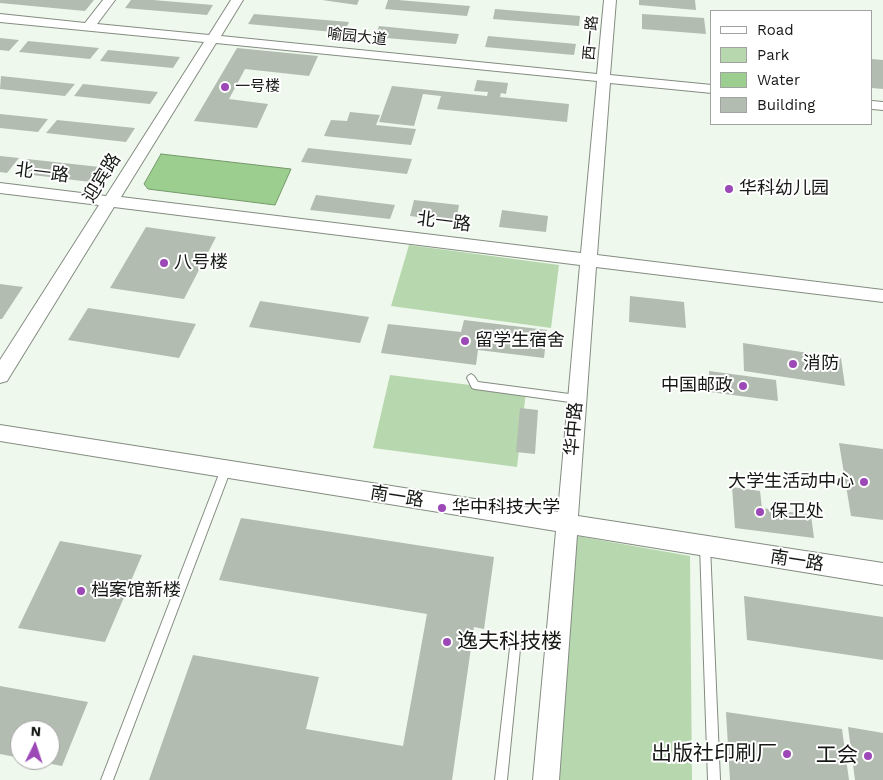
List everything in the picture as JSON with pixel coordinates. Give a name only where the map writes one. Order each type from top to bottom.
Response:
[{"type":"street","points":[[88,27],[109,0]]},
{"type":"street","name":"迎宾路","points":[[0,376],[237,0]]},
{"type":"street","name":"西一路","points":[[603,78],[610,0]]},
{"type":"street","name":"喻园大道","points":[[0,18],[710,89]]},
{"type":"street","name":"华中路","points":[[546,780],[603,78]]},
{"type":"street","name":"北一路","points":[[0,188],[883,296]]},
{"type":"street","name":"南一路","points":[[0,433],[883,574]]},
{"type":"lane","points":[[471,378],[475,385],[577,399]]},
{"type":"lane","points":[[107,780],[226,470]]},
{"type":"lane","points":[[705,546],[714,780]]},
{"type":"lane","points":[[501,780],[516,639]]},
{"type":"green space","points":[[409,245],[559,265],[551,328],[391,306]]},
{"type":"green space","points":[[390,375],[526,392],[517,467],[373,448]]},
{"type":"green space","points":[[577,536],[690,556],[692,780],[559,780]]},
{"type":"water","points":[[161,154],[291,169],[275,205],[148,189],[144,184]]},
{"type":"building","points":[[0,0],[94,0],[85,11],[0,3]]},
{"type":"building","points":[[131,0],[213,5],[207,15],[125,8]]},
{"type":"building","points":[[322,0],[359,0],[357,5]]},
{"type":"building","points":[[388,0],[470,6],[467,16],[385,9]]},
{"type":"building","points":[[639,0],[695,0],[696,10],[639,5]]},
{"type":"building","points":[[495,9],[580,16],[579,26],[493,19]]},
{"type":"building","points":[[254,14],[349,22],[344,33],[248,24]]},
{"type":"building","points":[[642,14],[704,18],[706,34],[642,29]]},
{"type":"building","points":[[379,26],[459,34],[456,44],[375,37]]},
{"type":"building","points":[[488,36],[576,44],[574,55],[485,47]]},
{"type":"building","points":[[0,38],[19,40],[9,51],[0,50]]},
{"type":"building","points":[[28,41],[99,48],[90,59],[19,52]]},
{"type":"building","name":"一号楼","points":[[237,48],[318,56],[309,76],[245,69],[229,99],[268,104],[257,128],[194,121]]},
{"type":"building","points":[[108,50],[180,57],[173,68],[100,61]]},
{"type":"building","points":[[873,59],[883,60],[883,89],[873,88]]},
{"type":"building","points":[[1,76],[75,84],[65,96],[0,89]]},
{"type":"building","points":[[477,80],[508,83],[506,94],[501,93],[500,97],[569,104],[567,122],[437,109],[441,96],[423,94],[414,126],[379,122],[392,86],[487,96],[488,92],[474,91]]},
{"type":"building","points":[[83,84],[158,92],[150,104],[74,96]]},
{"type":"building","points":[[350,112],[380,115],[376,125],[416,129],[411,145],[324,136],[331,120],[347,121]]},
{"type":"building","points":[[0,114],[48,119],[38,132],[0,128]]},
{"type":"building","points":[[57,120],[135,128],[126,142],[46,133]]},
{"type":"building","points":[[308,148],[412,159],[407,174],[301,162]]},
{"type":"building","points":[[0,156],[19,158],[7,173],[0,172]]},
{"type":"building","points":[[27,159],[109,168],[99,183],[16,173]]},
{"type":"building","points":[[316,195],[395,205],[390,219],[310,210]]},
{"type":"building","points":[[414,200],[459,205],[456,222],[410,216]]},
{"type":"building","points":[[502,210],[548,216],[546,232],[499,227]]},
{"type":"building","name":"八号楼","points":[[146,227],[216,237],[184,299],[110,288]]},
{"type":"building","points":[[0,284],[23,287],[2,319],[0,319]]},
{"type":"building","points":[[630,296],[684,302],[686,328],[629,322]]},
{"type":"building","points":[[260,301],[369,317],[360,343],[249,327]]},
{"type":"building","points":[[88,308],[196,324],[179,358],[68,340]]},
{"type":"building","name":"留学生宿舍","points":[[464,320],[547,330],[544,358],[478,350],[476,365],[381,353],[388,324],[461,332]]},
{"type":"building","name":"消防","points":[[743,343],[841,358],[845,386],[744,371]]},
{"type":"building","name":"中国邮政","points":[[709,371],[776,380],[778,401],[710,392]]},
{"type":"building","points":[[520,408],[538,410],[535,454],[516,452]]},
{"type":"building","name":"大学生活动中心","points":[[839,443],[883,449],[883,520],[851,516]]},
{"type":"building","name":"保卫处","points":[[732,487],[760,491],[762,508],[811,515],[814,538],[735,528]]},
{"type":"building","name":"逸夫科技楼","points":[[241,518],[494,557],[484,629],[474,627],[452,780],[149,780],[193,655],[319,677],[306,729],[403,746],[427,614],[219,580]]},
{"type":"building","name":"档案馆新楼","points":[[60,541],[142,555],[105,642],[18,628]]},
{"type":"building","points":[[744,596],[883,617],[883,660],[747,640]]},
{"type":"building","points":[[0,686],[88,702],[62,766],[60,766],[60,720],[10,720],[10,756],[0,754]]},
{"type":"building","name":"出版社印刷厂","points":[[726,712],[842,729],[849,780],[730,780]]},
{"type":"building","name":"工会","points":[[848,727],[883,733],[883,780],[855,780]]},
{"type":"place","name":"一号楼","points":[[225,87]]},
{"type":"place","name":"华科幼儿园","points":[[729,189]]},
{"type":"place","name":"八号楼","points":[[164,263]]},
{"type":"place","name":"留学生宿舍","points":[[465,341]]},
{"type":"place","name":"消防","points":[[793,364]]},
{"type":"place","name":"中国邮政","points":[[743,386]]},
{"type":"place","name":"大学生活动中心","points":[[864,482]]},
{"type":"place","name":"华中科技大学","points":[[442,508]]},
{"type":"place","name":"保卫处","points":[[760,512]]},
{"type":"place","name":"档案馆新楼","points":[[81,591]]},
{"type":"place","name":"逸夫科技楼","points":[[447,642]]},
{"type":"place","name":"出版社印刷厂","points":[[787,754]]},
{"type":"place","name":"工会","points":[[868,756]]}]
